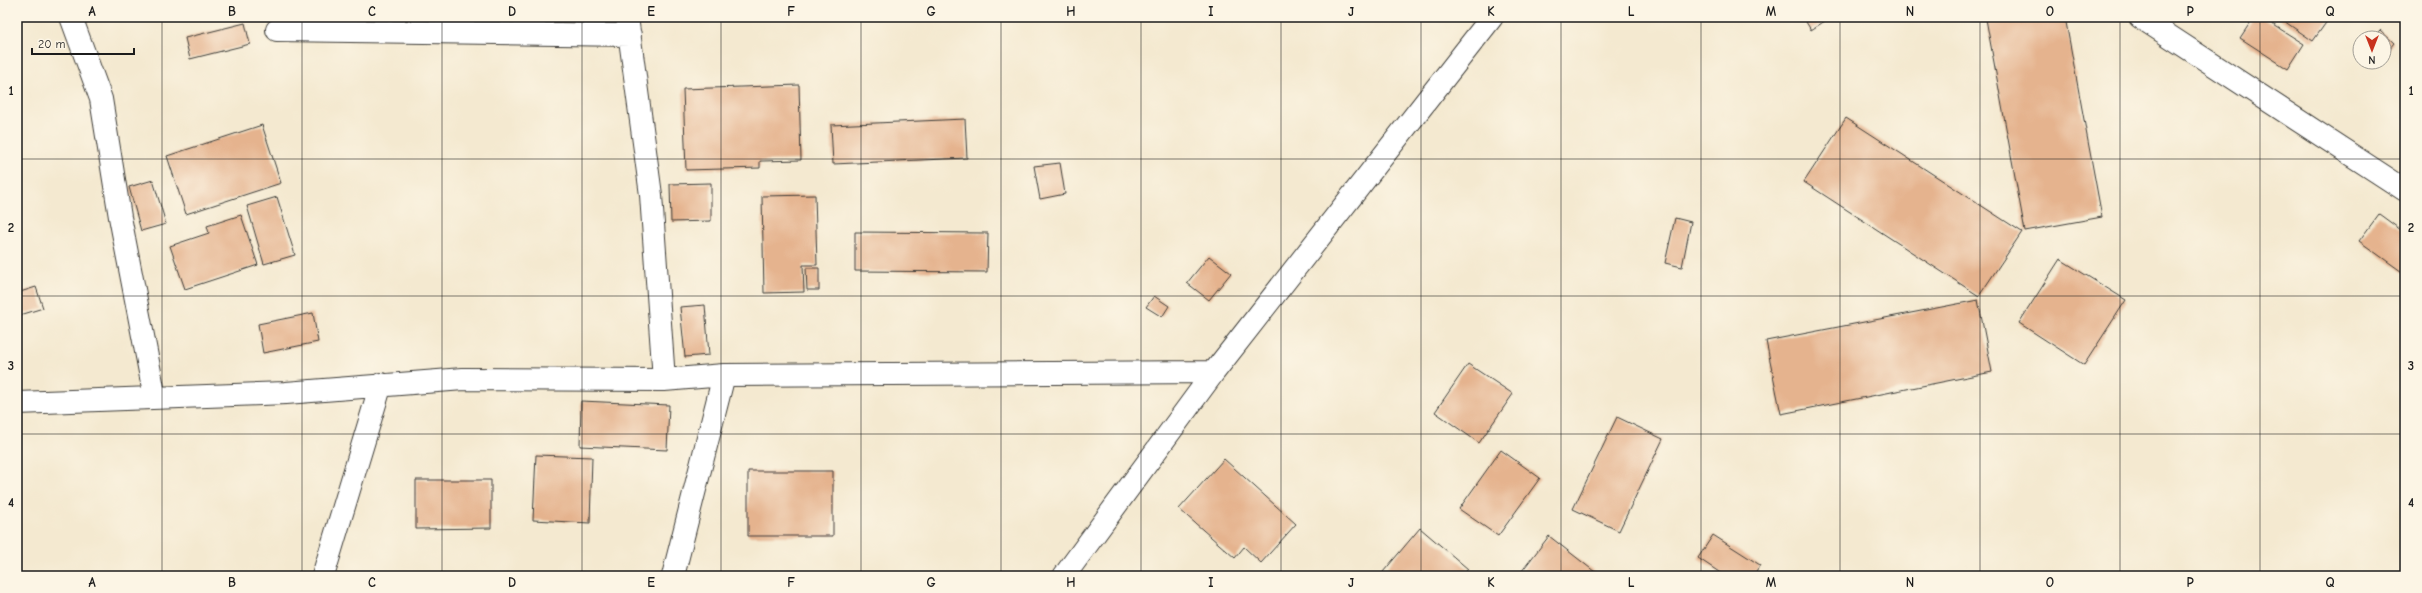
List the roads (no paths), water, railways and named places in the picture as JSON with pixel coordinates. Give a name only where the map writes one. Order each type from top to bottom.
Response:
[{"type":"street","points":[[71,17],[101,99],[120,216],[156,398]]},
{"type":"street","points":[[1067,575],[1214,372],[1492,17]]},
{"type":"street","points":[[2140,17],[2405,190]]},
{"type":"street","points":[[277,30],[629,26],[651,195],[664,380]]},
{"type":"street","points":[[17,403],[286,393],[381,384],[463,379],[664,380],[724,375],[1214,372]]},
{"type":"street","points":[[673,576],[724,375]]},
{"type":"street","points":[[323,576],[381,384]]}]
